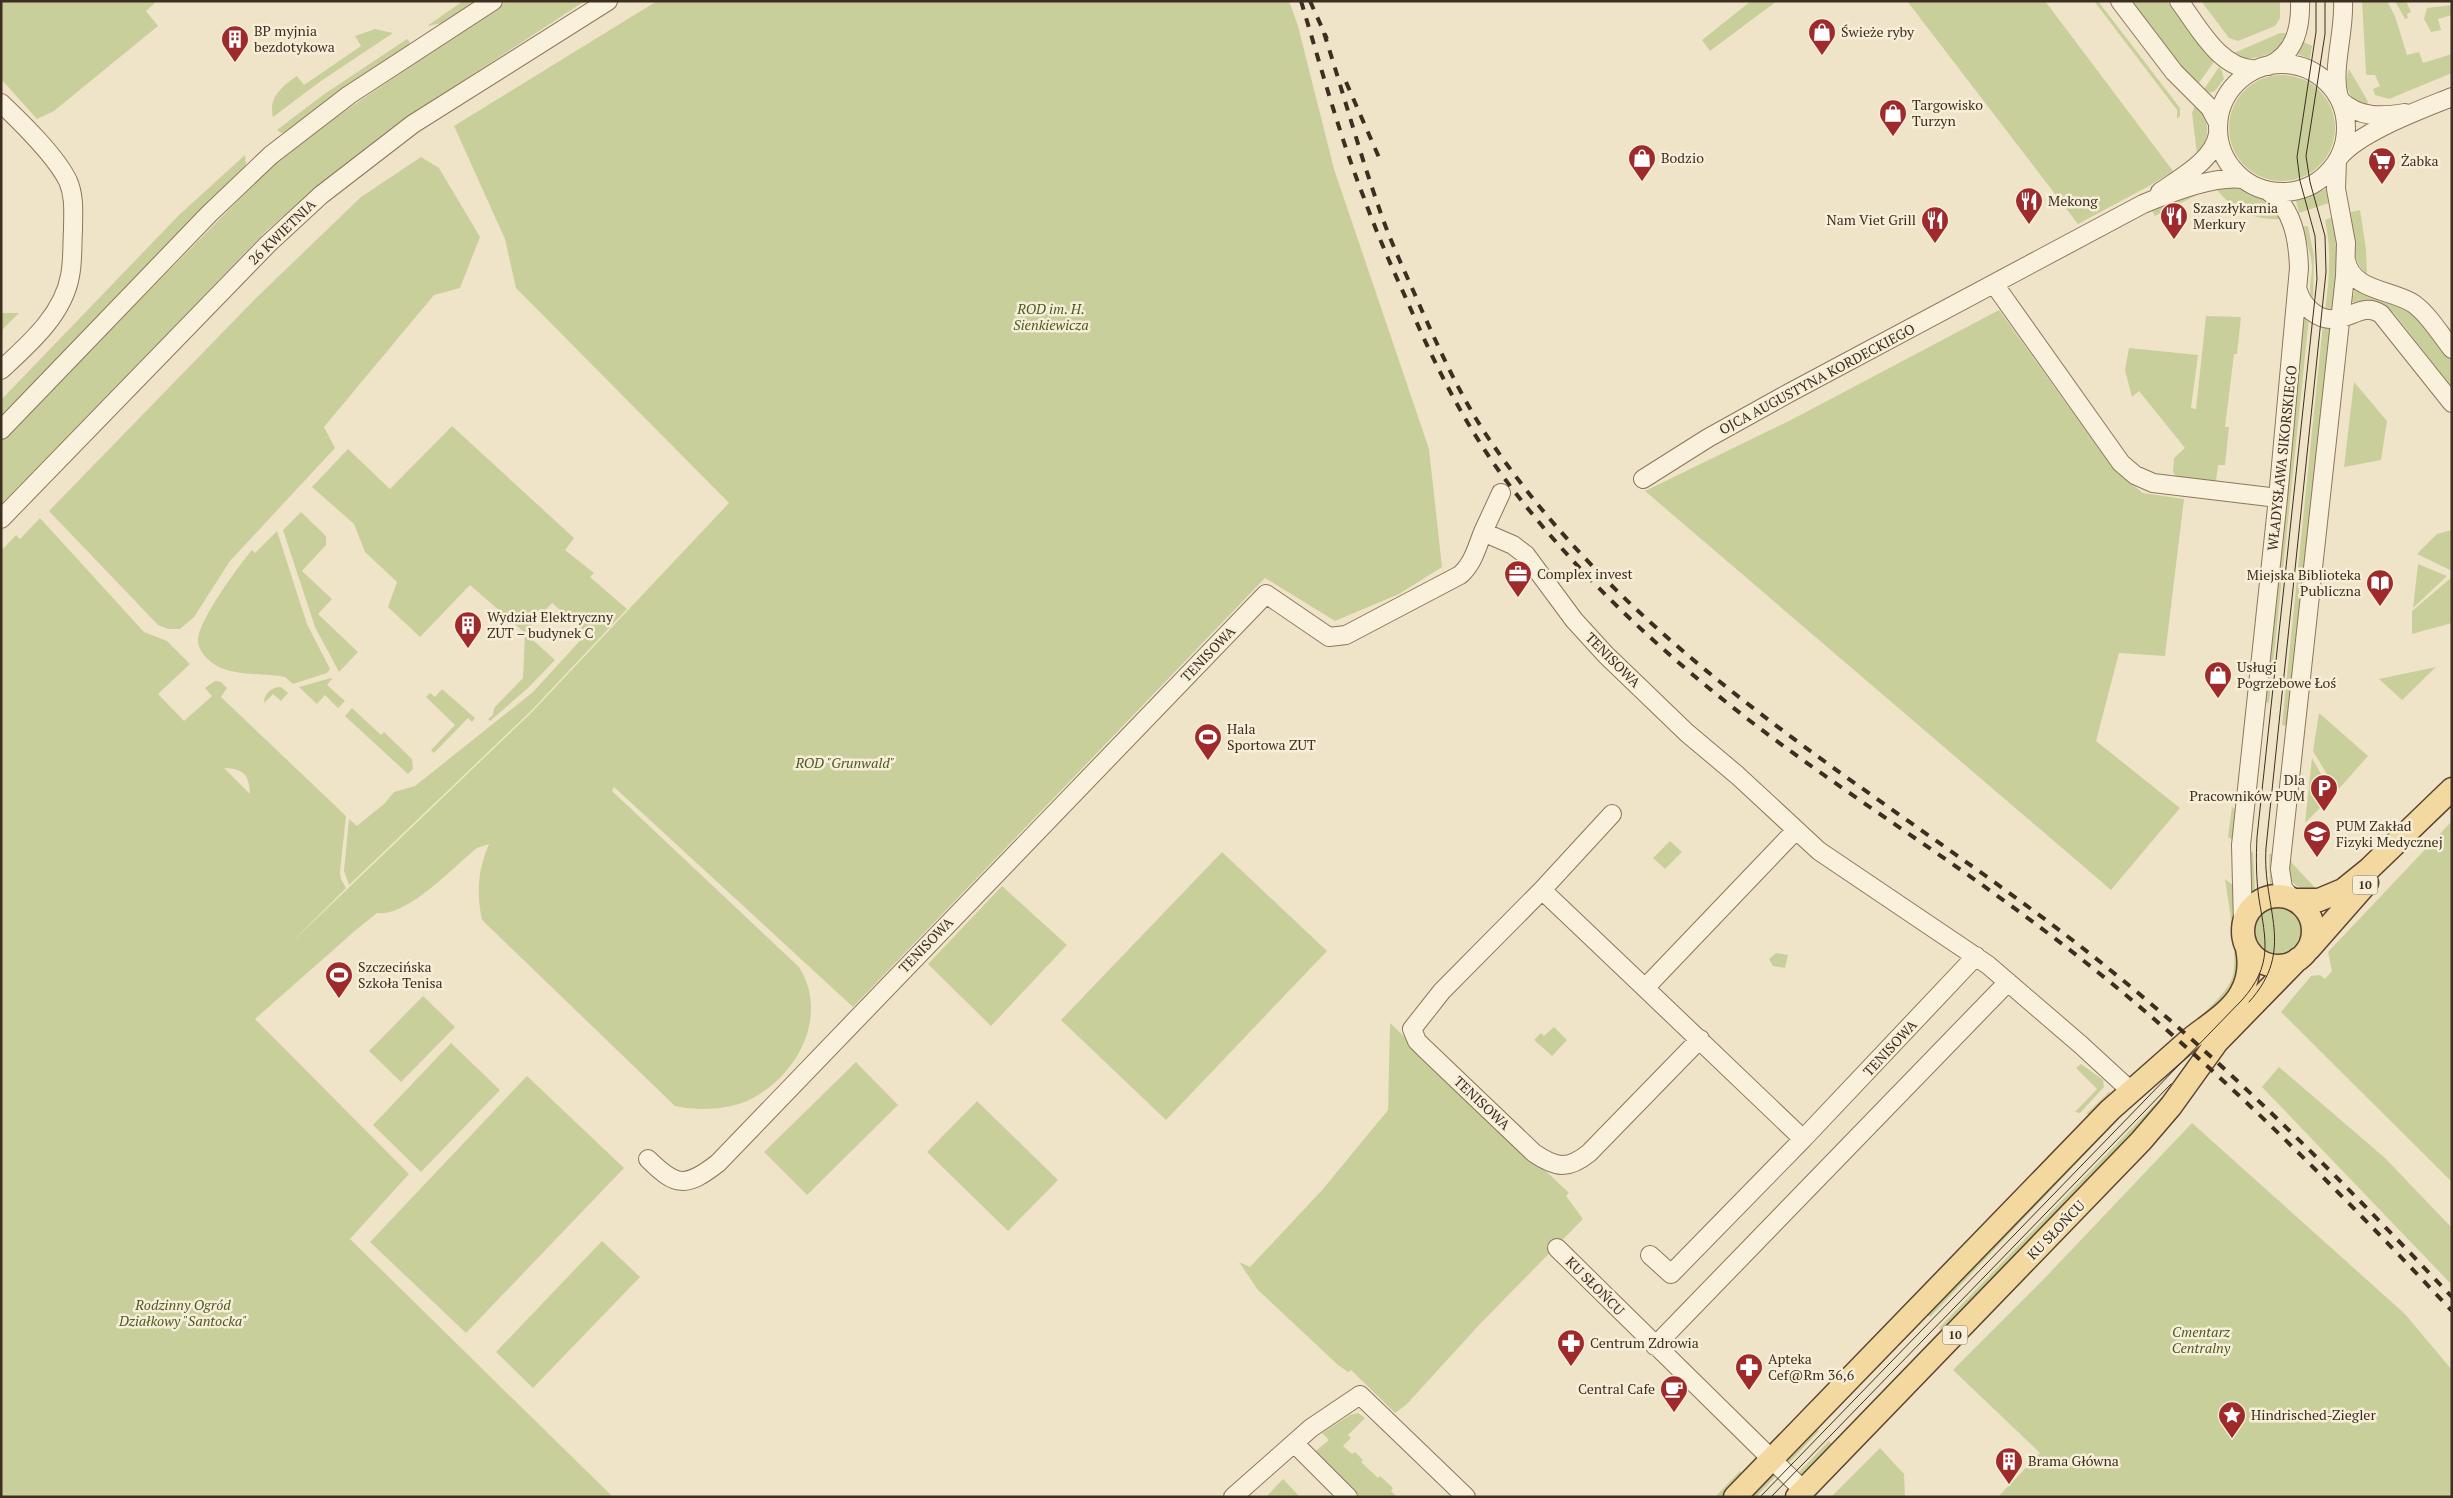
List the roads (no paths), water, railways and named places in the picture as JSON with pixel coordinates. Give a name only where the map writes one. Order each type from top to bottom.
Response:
[{"type":"main road","name":"KU SŁOŃCU","points":[[2294,900],[2319,900],[2343,890],[2423,818],[2452,789]]},
{"type":"main road","name":"KU SŁOŃCU","points":[[1800,1494],[2141,1141],[2171,1106],[2216,1042],[2302,955],[2423,818]]},
{"type":"main road","name":"10","points":[[2243,924],[2250,909],[2260,901],[2275,896],[2294,900]]},
{"type":"main road","points":[[2247,948],[2257,959],[2270,965],[2284,965],[2302,955],[2312,938],[2312,923],[2306,910],[2294,900]]},
{"type":"main road","points":[[1735,1497],[2094,1126],[2131,1091],[2237,1000],[2248,975],[2247,948],[2243,924]]},
{"type":"street","points":[[1,430],[214,209],[271,155],[349,95],[493,1]]},
{"type":"street","name":"26 KWIETNIA","points":[[1,519],[268,244],[321,195],[413,124],[608,1]]},
{"type":"street","points":[[2120,1],[2174,72],[2210,108],[2226,160],[2243,180],[2268,191],[2284,192],[2305,188],[2323,177],[2338,159],[2361,139],[2422,109],[2452,97]]},
{"type":"street","points":[[2179,1],[2226,59],[2241,67],[2262,68],[2289,65],[2310,70],[2327,82],[2340,100],[2354,110],[2372,116],[2422,109]]},
{"type":"street","points":[[2218,129],[2222,108],[2232,89],[2243,78],[2281,58],[2292,45],[2299,28],[2300,1]]},
{"type":"street","points":[[2294,900],[2283,888],[2280,869],[2346,260],[2345,238],[2336,183],[2338,159],[2346,131],[2345,115],[2336,86],[2336,73],[2342,38],[2343,1]]},
{"type":"street","points":[[1,103],[23,124],[67,180],[73,200],[72,260],[66,292],[44,327],[1,370]]},
{"type":"street","name":"OJCA AUGUSTYNA KORDECKIEGO","points":[[1643,479],[1708,438],[1784,395],[2143,204],[2207,156],[2214,148],[2218,129]]},
{"type":"street","name":"OJCA AUGUSTYNA KORDECKIEGO","points":[[2143,204],[2202,184],[2235,178],[2243,180]]},
{"type":"street","name":"WŁADYSŁAWA SIKORSKIEGO","points":[[2243,924],[2241,845],[2298,291],[2299,258],[2293,228],[2284,206],[2268,191]]},
{"type":"street","points":[[2346,260],[2349,271],[2362,283],[2404,299],[2416,306],[2452,348]]},
{"type":"street","points":[[1994,284],[2118,459],[2129,471],[2153,484],[2278,498]]},
{"type":"street","points":[[2298,291],[2303,302],[2312,312],[2326,318],[2341,318],[2366,309],[2381,314],[2452,403]]},
{"type":"street","points":[[1484,532],[1501,492]]},
{"type":"street","name":"TENISOWA","points":[[648,1159],[669,1179],[677,1181],[695,1178],[718,1163],[1266,594],[1329,636],[1346,635],[1467,570],[1484,532],[1514,545],[1526,555],[1574,620],[1606,655],[1687,733],[1737,775],[1818,851],[1976,956],[2008,982]]},
{"type":"street","name":"TENISOWA","points":[[1612,814],[1542,890],[1442,991],[1412,1028],[1414,1034],[1420,1045],[1534,1153],[1552,1163],[1569,1165],[1577,1163],[1588,1153],[1700,1039]]},
{"type":"street","points":[[1645,988],[1796,830]]},
{"type":"street","points":[[1542,890],[1803,1139]]},
{"type":"street","name":"TENISOWA","points":[[1650,1255],[1671,1274],[1803,1139],[1976,956]]},
{"type":"street","points":[[1655,1346],[2008,982],[2131,1091]]},
{"type":"street","name":"KU SŁOŃCU","points":[[1557,1248],[1771,1460],[1800,1494]]},
{"type":"street","points":[[1233,1497],[1330,1414],[1360,1395],[1466,1497]]},
{"type":"street","points":[[1294,1443],[1348,1497]]},
{"type":"tram line","points":[[1760,1497],[2242,1000],[2259,975],[2263,964],[2265,940],[2257,883],[2257,837],[2317,279],[2315,236],[2300,181],[2297,157],[2316,32],[2316,1]]},
{"type":"tram line","points":[[2249,1002],[2263,983],[2271,964],[2274,946],[2274,928],[2266,870],[2266,848],[2326,272],[2325,236],[2310,182],[2306,156],[2325,34],[2325,1]]},
{"type":"tram line","points":[[1771,1497],[2171,1084]]},
{"type":"railway","points":[[1301,1],[1346,150],[1385,252],[1428,348],[1461,411],[1499,471],[1559,546],[1626,615],[1736,710],[1774,739],[2012,906],[2153,1018],[2256,1112],[2355,1210],[2452,1311]]},
{"type":"railway","points":[[1310,1],[1327,39]]},
{"type":"railway","points":[[1324,33],[1384,221],[1437,344],[1460,391],[1487,436],[1546,515],[1612,586],[1683,651],[1835,769],[2071,939],[2172,1022],[2269,1110],[2452,1297]]},
{"type":"railway","points":[[1346,82],[1381,162]]},
{"type":"place","name":"Świeże ryby","points":[[1822,56]]},
{"type":"place","name":"BP myjnia bezdotykowa","points":[[235,63]]},
{"type":"place","name":"Targowisko Turzyn","points":[[1893,137]]},
{"type":"place","name":"Bodzio","points":[[1642,182]]},
{"type":"place","name":"Żabka","points":[[2382,185]]},
{"type":"place","name":"Mekong","points":[[2029,225]]},
{"type":"place","name":"Szaszłykarnia Merkury","points":[[2174,240]]},
{"type":"place","name":"Nam Viet Grill","points":[[1935,244]]},
{"type":"place","name":"Complex invest","points":[[1518,598]]},
{"type":"place","name":"Miejska Biblioteka Publiczna","points":[[2380,607]]},
{"type":"place","name":"Wydział Elektryczny ZUT – budynek C","points":[[468,649]]},
{"type":"place","name":"Usługi Pogrzebowe Łoś","points":[[2218,699]]},
{"type":"place","name":"Hala Sportowa ZUT","points":[[1208,761]]},
{"type":"place","name":"Dla Pracowników PUM","points":[[2324,812]]},
{"type":"place","name":"PUM Zakład Fizyki Medycznej","points":[[2317,858]]},
{"type":"place","name":"Szczecińska Szkoła Tenisa","points":[[339,999]]},
{"type":"place","name":"Centrum Zdrowia","points":[[1571,1367]]},
{"type":"place","name":"Apteka Cef@Rm 36,6","points":[[1749,1391]]},
{"type":"place","name":"Central Cafe","points":[[1674,1413]]},
{"type":"place","name":"Hindrisched-Ziegler","points":[[2232,1439]]},
{"type":"place","name":"Brama Główna","points":[[2009,1485]]},
{"type":"park label","name":"ROD im. H. Sienkiewicza","points":[[1051,318]]},
{"type":"park label","name":"ROD \"Grunwald\"","points":[[845,763]]},
{"type":"park label","name":"Rodzinny Ogród Działkowy \"Santocka\"","points":[[183,1314]]},
{"type":"park label","name":"Cmentarz Centralny","points":[[2201,1340]]}]
